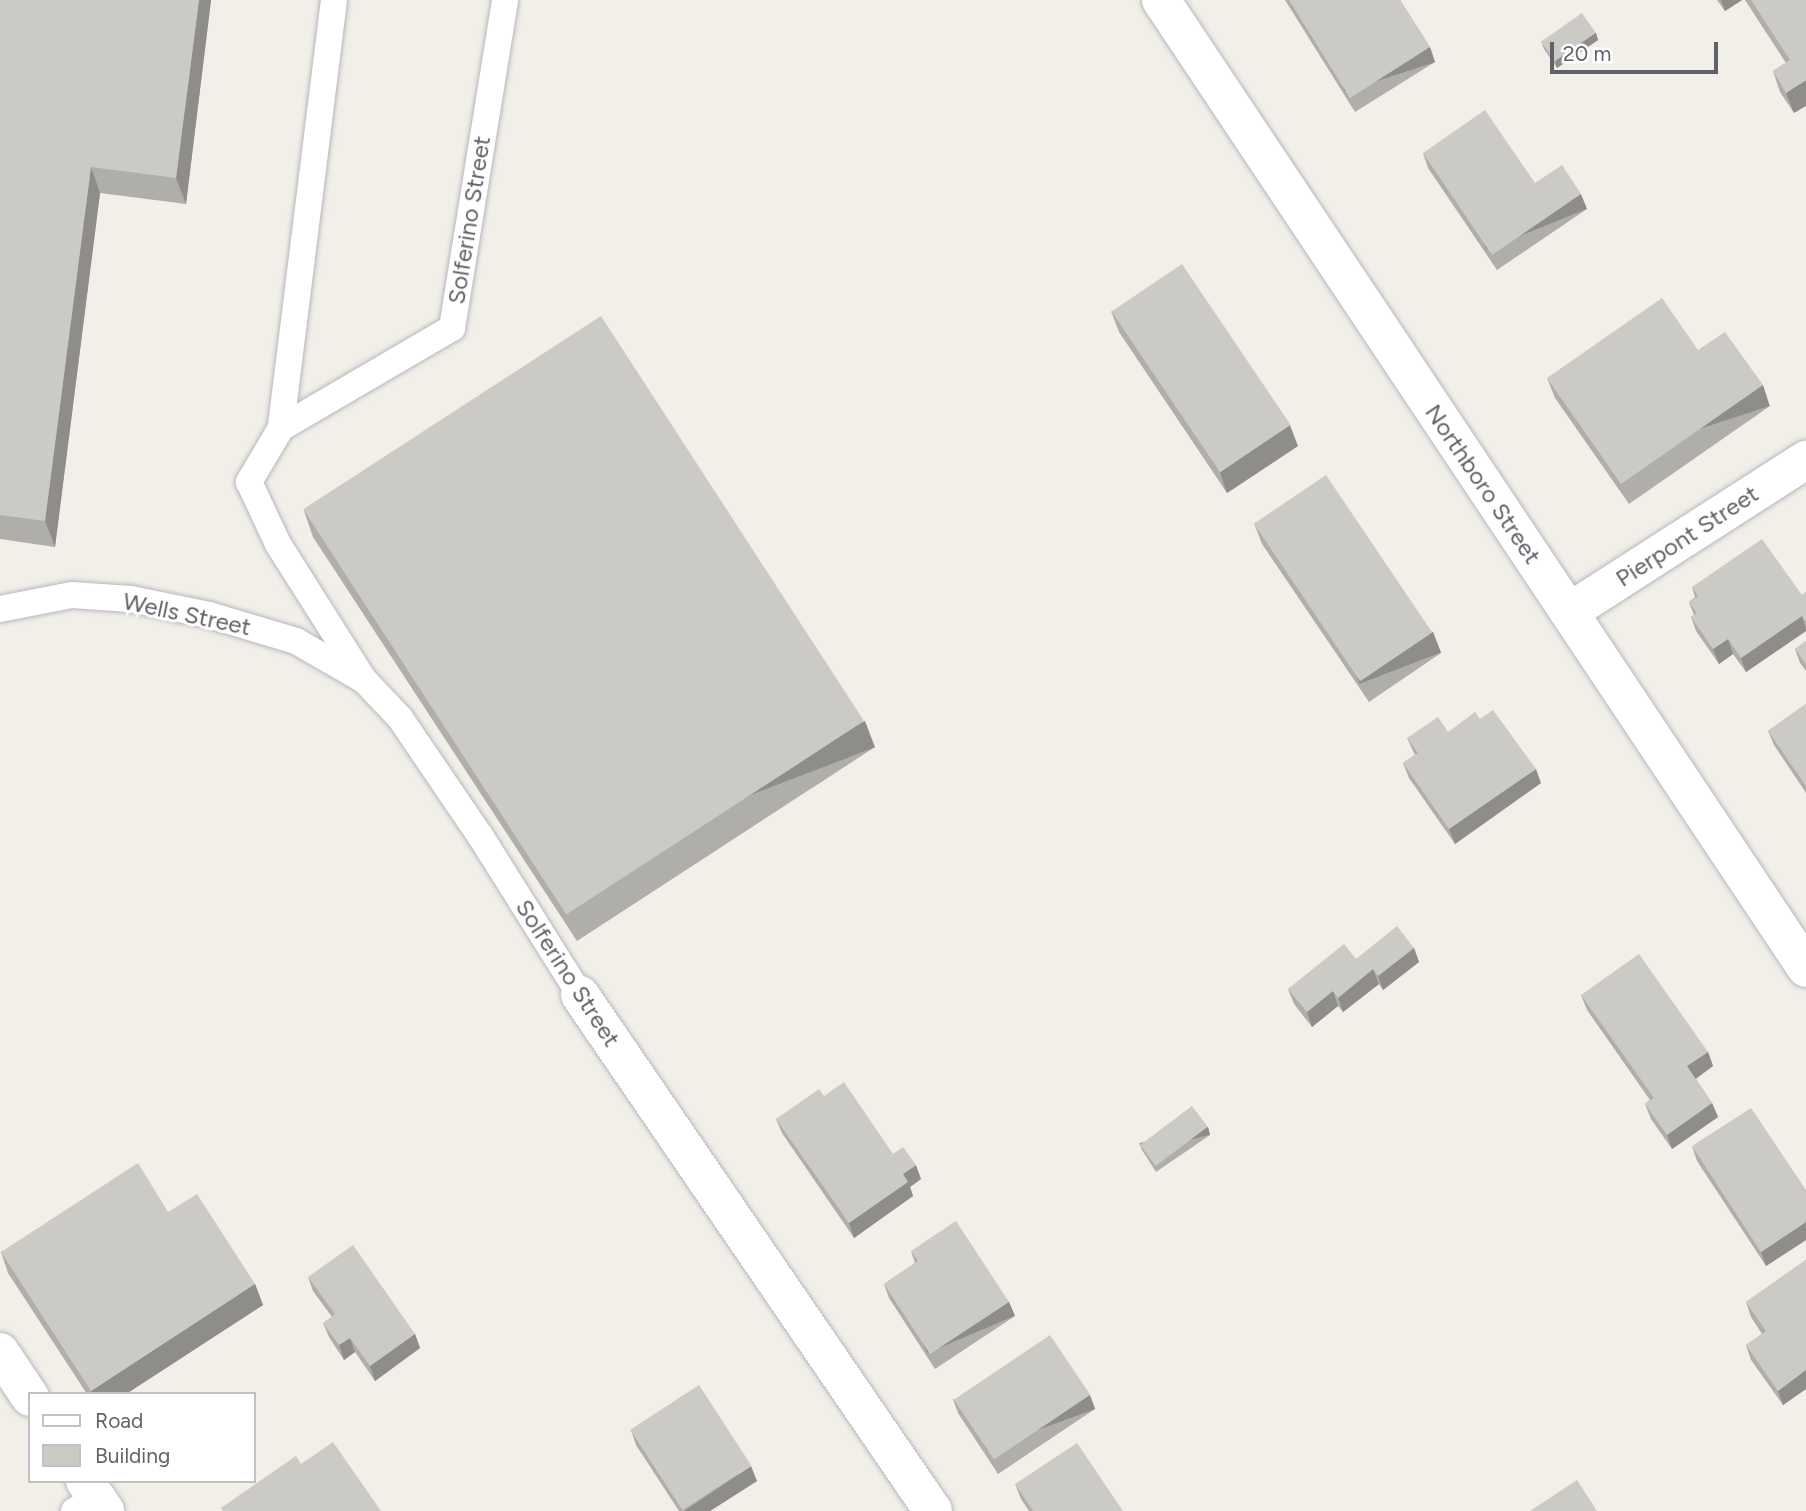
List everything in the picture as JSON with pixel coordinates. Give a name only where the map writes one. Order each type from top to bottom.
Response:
[{"type":"street","name":"Northboro Street","points":[[1161,0],[1806,968]]},
{"type":"street","name":"Pierpont Street","points":[[1569,612],[1806,460]]},
{"type":"street","name":"Solferino Street","points":[[580,995],[933,1511]]},
{"type":"street","points":[[0,1352],[28,1394]]},
{"type":"lane","name":"Solferino Street","points":[[334,0],[281,428],[249,482],[278,544],[364,680],[408,729],[481,837],[580,995]]},
{"type":"lane","name":"Solferino Street","points":[[281,428],[452,328],[505,0]]},
{"type":"lane","name":"Wells Street","points":[[0,609],[72,595],[131,599],[209,615],[296,640],[364,680]]},
{"type":"building","points":[[0,0],[199,0],[176,178],[91,167],[45,521],[0,515]]},
{"type":"building","points":[[1289,0],[1400,0],[1430,47],[1350,98]]},
{"type":"building","points":[[1751,0],[1806,0],[1806,80],[1786,93],[1773,71],[1790,60]]},
{"type":"building","points":[[1582,13],[1596,33],[1555,61],[1541,42]]},
{"type":"building","points":[[1485,110],[1535,183],[1562,165],[1581,194],[1492,255],[1423,153]]},
{"type":"building","points":[[1182,264],[1290,425],[1220,472],[1112,312]]},
{"type":"building","points":[[1662,298],[1698,350],[1725,332],[1763,385],[1621,484],[1547,378]]},
{"type":"building","points":[[601,316],[864,721],[566,914],[303,509]]},
{"type":"building","points":[[1326,475],[1432,633],[1360,681],[1254,524]]},
{"type":"building","points":[[1762,539],[1802,595],[1806,592],[1806,622],[1802,616],[1741,658],[1728,639],[1713,649],[1691,617],[1697,613],[1689,602],[1698,596],[1692,587]]},
{"type":"building","points":[[1806,641],[1806,664],[1795,649]]},
{"type":"building","points":[[1806,704],[1806,786],[1768,731]]},
{"type":"building","points":[[1493,710],[1536,769],[1449,829],[1403,763],[1418,753],[1407,738],[1438,717],[1448,732],[1475,712],[1480,719]]},
{"type":"building","points":[[1397,926],[1414,948],[1378,976],[1373,969],[1338,998],[1333,991],[1307,1012],[1288,989],[1344,944],[1356,959]]},
{"type":"building","points":[[1639,954],[1708,1052],[1687,1066],[1712,1103],[1667,1135],[1645,1104],[1654,1098],[1581,995]]},
{"type":"building","points":[[844,1082],[893,1154],[903,1147],[916,1165],[903,1174],[908,1182],[849,1223],[776,1119],[819,1089],[824,1096]]},
{"type":"building","points":[[1192,1106],[1208,1127],[1156,1166],[1140,1145]]},
{"type":"building","points":[[1751,1108],[1806,1190],[1806,1222],[1761,1252],[1692,1146]]},
{"type":"building","points":[[138,1163],[168,1212],[197,1194],[255,1284],[91,1391],[1,1252]]},
{"type":"building","points":[[956,1221],[1009,1302],[930,1354],[884,1284],[918,1261],[911,1251]]},
{"type":"building","points":[[353,1245],[415,1334],[370,1366],[350,1338],[339,1345],[323,1323],[335,1314],[308,1277]]},
{"type":"building","points":[[1806,1260],[1806,1370],[1778,1391],[1746,1345],[1766,1331],[1746,1302]]},
{"type":"building","points":[[1050,1335],[1090,1395],[994,1460],[954,1400]]},
{"type":"building","points":[[699,1385],[751,1466],[683,1510],[630,1430]]},
{"type":"building","points":[[333,1442],[381,1511],[223,1511],[221,1508],[296,1456],[301,1464]]},
{"type":"building","points":[[1077,1443],[1123,1511],[1033,1511],[1015,1484]]},
{"type":"building","points":[[1577,1480],[1597,1511],[1530,1511]]}]
